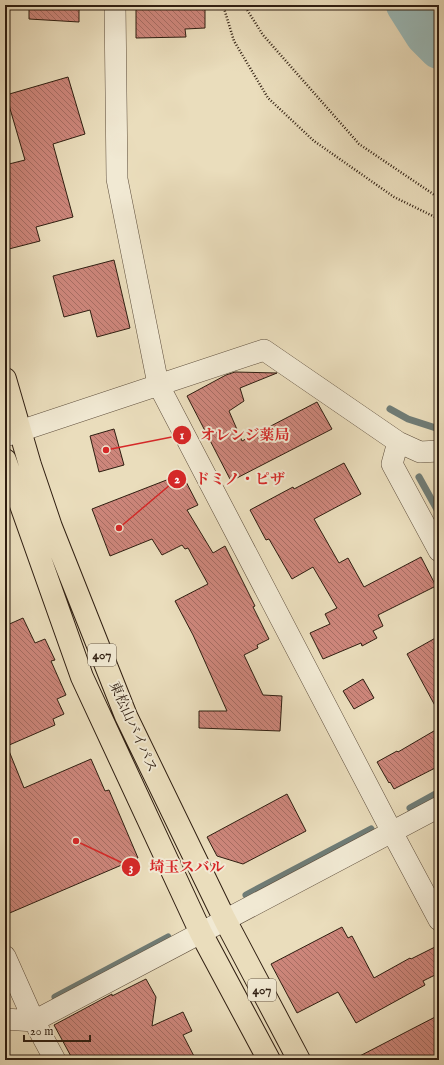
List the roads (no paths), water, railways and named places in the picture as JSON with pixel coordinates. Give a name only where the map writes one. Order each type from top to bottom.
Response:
[{"type":"highway","name":"東松山バイパス","points":[[5,379],[12,433],[126,716],[225,920],[299,1060]]},
{"type":"highway","name":"東松山バイパス","points":[[5,460],[82,677],[201,933],[268,1060]]},
{"type":"street","points":[[115,5],[117,179],[158,384],[439,920]]},
{"type":"street","points":[[12,433],[264,350],[398,442],[420,452],[439,450]]},
{"type":"street","points":[[398,442],[392,464],[439,551]]},
{"type":"street","points":[[5,1019],[34,1021],[439,807]]},
{"type":"street","points":[[5,956],[34,1021],[55,1060]]},
{"type":"waterway","points":[[406,5],[425,35],[439,49]]},
{"type":"waterway","points":[[390,409],[408,419],[439,429]]},
{"type":"waterway","points":[[419,477],[439,513]]},
{"type":"waterway","points":[[410,808],[439,792]]},
{"type":"waterway","points":[[246,895],[371,829]]},
{"type":"waterway","points":[[55,997],[168,937]]},
{"type":"place","name":"オレンジ薬局","points":[[106,450]]},
{"type":"place","name":"ドミノ・ピザ","points":[[119,528]]},
{"type":"place","name":"埼玉スバル","points":[[76,841]]}]
